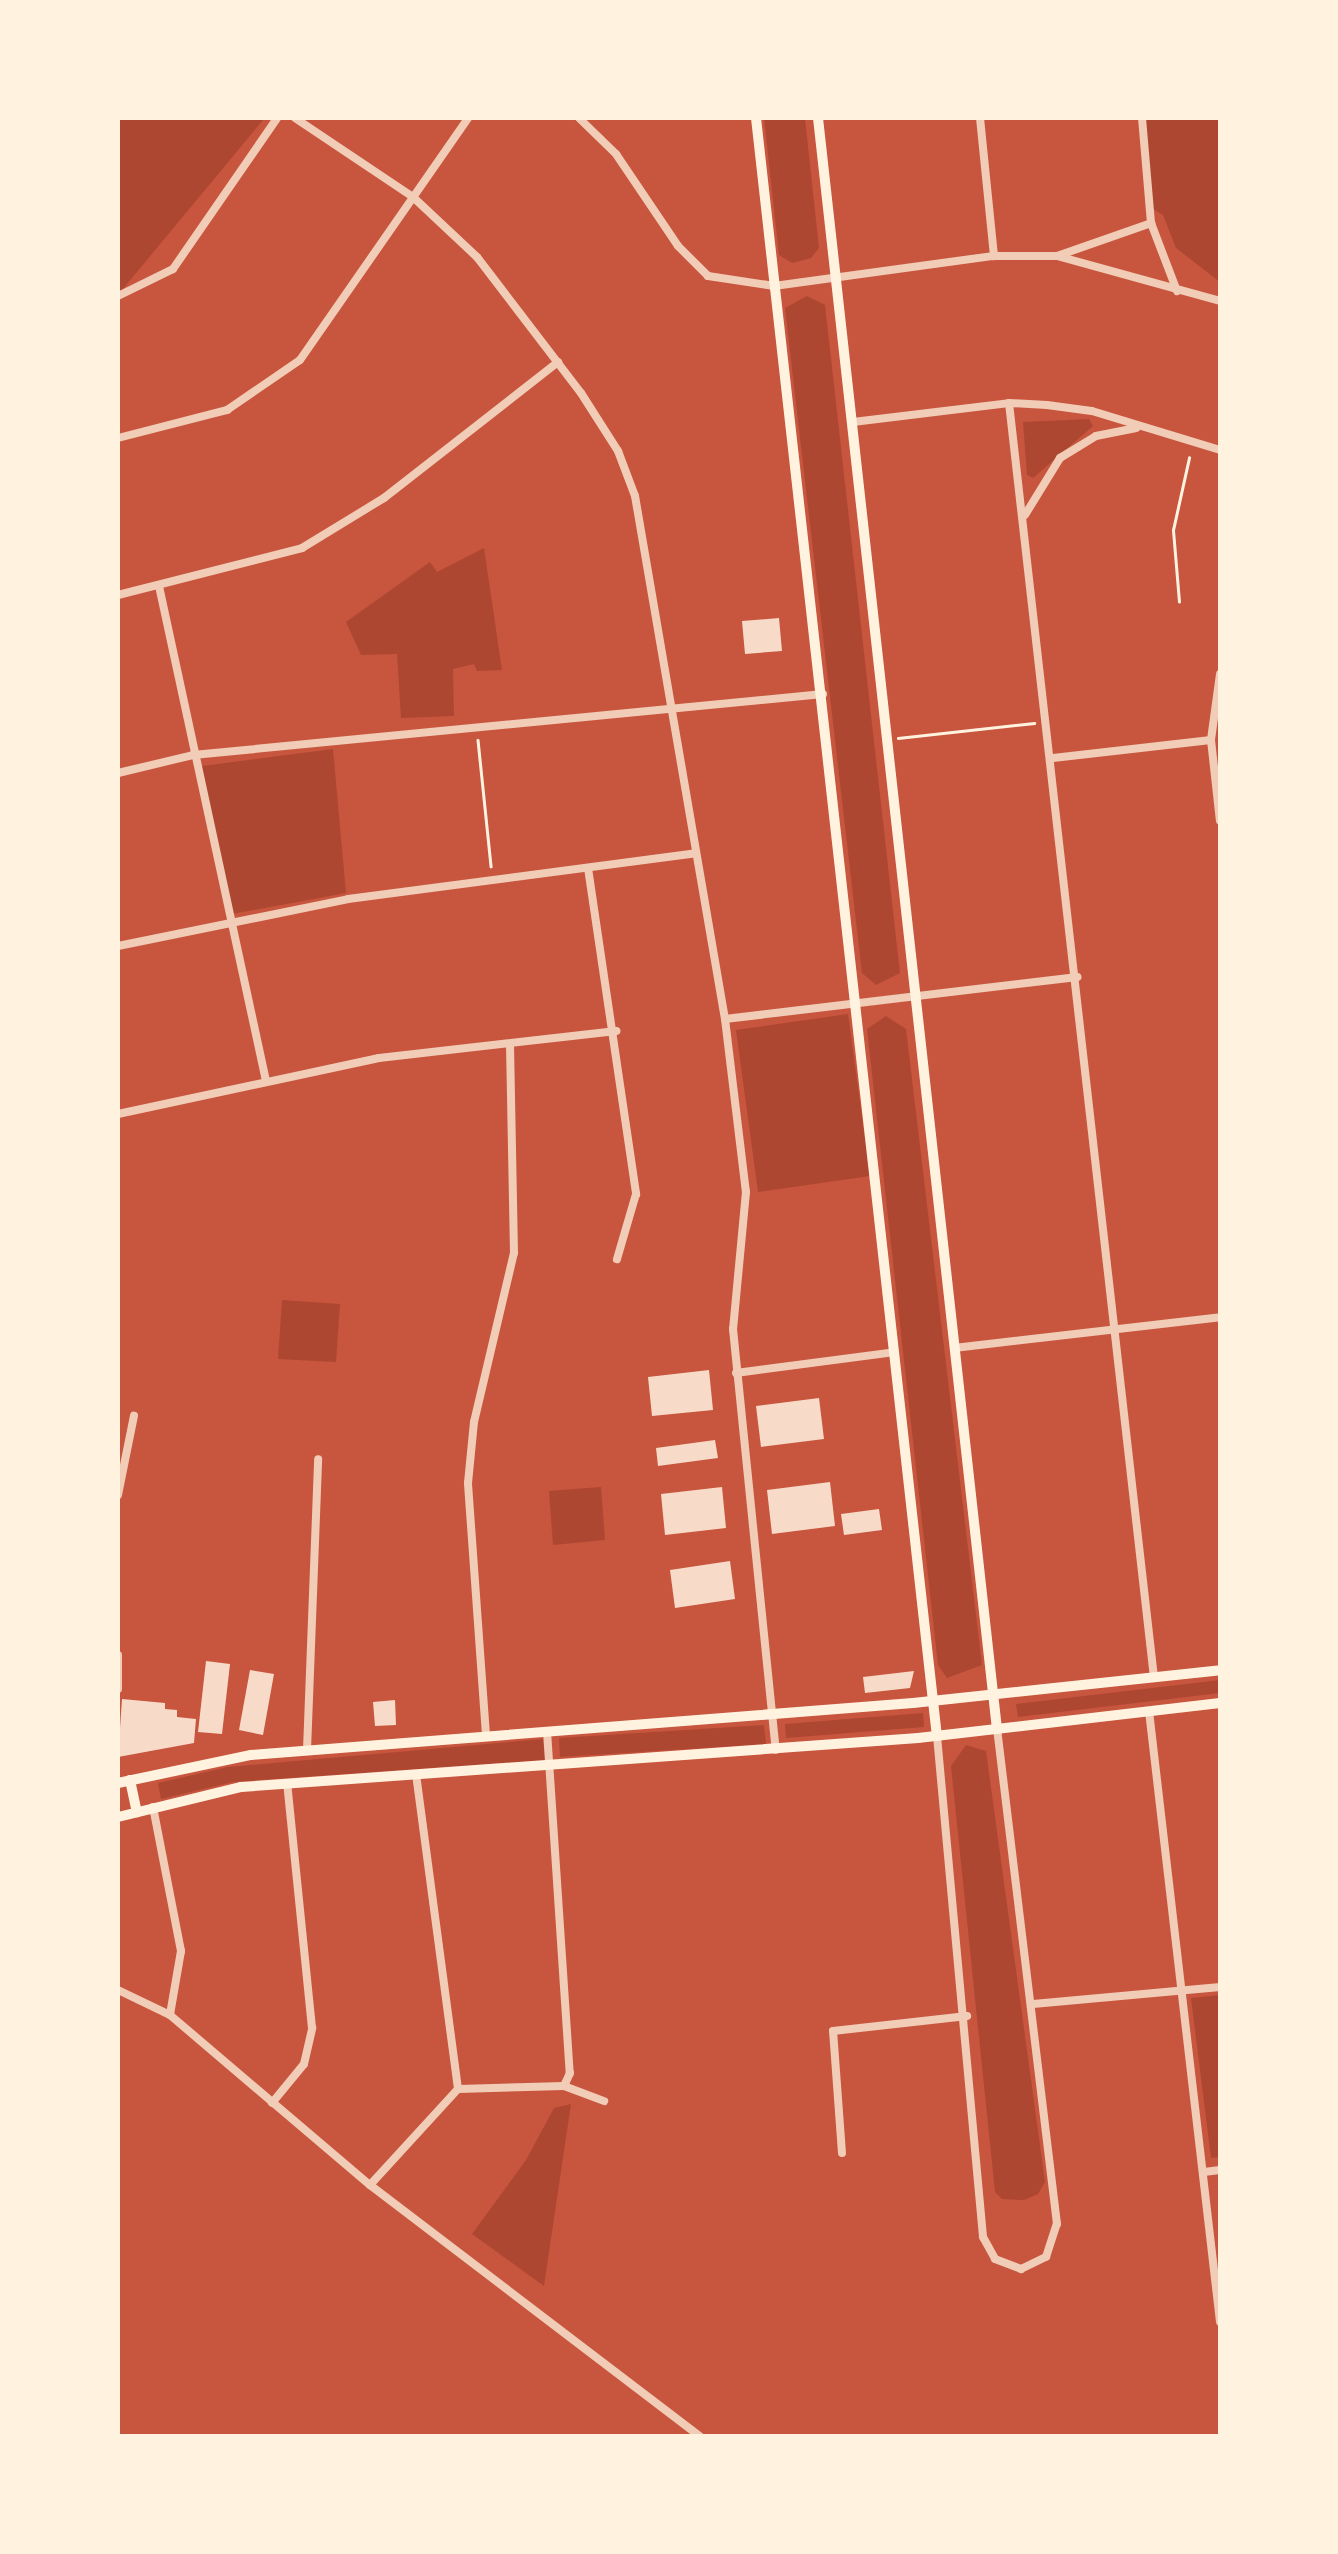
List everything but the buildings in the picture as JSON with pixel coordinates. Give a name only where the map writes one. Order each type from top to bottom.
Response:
[{"type":"main road","points":[[756,118],[938,1736]]},
{"type":"main road","points":[[818,118],[997,1729]]},
{"type":"main road","points":[[138,1812],[124,1782],[307,1750],[934,1700],[1220,1670]]},
{"type":"main road","points":[[118,1816],[288,1783],[938,1736],[1220,1702]]},
{"type":"street","points":[[118,296],[172,268],[276,118]]},
{"type":"street","points":[[296,118],[413,197],[477,257],[558,362],[618,451],[635,496],[666,708],[725,1019],[746,1192],[733,1330],[776,1750]]},
{"type":"street","points":[[118,438],[227,410],[266,388],[300,360],[336,315],[468,118]]},
{"type":"street","points":[[579,118],[616,154],[691,262],[708,276],[774,286],[994,256],[1056,256],[1220,302]]},
{"type":"street","points":[[980,118],[994,256]]},
{"type":"street","points":[[1142,118],[1151,223],[1177,291]]},
{"type":"street","points":[[1056,256],[1151,223]]},
{"type":"street","points":[[118,595],[302,548],[346,524],[558,362]]},
{"type":"street","points":[[853,422],[1009,403],[1092,412],[1220,450]]},
{"type":"street","points":[[1009,403],[1050,722],[1154,1676]]},
{"type":"street","points":[[1023,522],[1040,482],[1060,458],[1096,436],[1141,428]]},
{"type":"street","points":[[159,586],[228,920],[266,1081]]},
{"type":"street","points":[[1220,674],[1211,740],[1220,821]]},
{"type":"street","points":[[118,773],[193,755],[823,694]]},
{"type":"street","points":[[1053,758],[1211,740]]},
{"type":"street","points":[[118,946],[228,920],[492,878],[692,854]]},
{"type":"street","points":[[588,868],[616,1030],[636,1194],[617,1260]]},
{"type":"street","points":[[725,1019],[1078,977]]},
{"type":"street","points":[[118,1114],[379,1058],[616,1030]]},
{"type":"street","points":[[486,1735],[468,1483],[474,1422],[514,1253],[510,1044]]},
{"type":"street","points":[[954,1348],[1220,1316]]},
{"type":"street","points":[[736,1373],[896,1352]]},
{"type":"street","points":[[118,1496],[134,1416]]},
{"type":"street","points":[[307,1750],[318,1459]]},
{"type":"street","points":[[118,1655],[118,1689]]},
{"type":"street","points":[[1148,1712],[1220,2322]]},
{"type":"street","points":[[938,1736],[983,2237],[996,2259],[1022,2269],[1046,2256],[1058,2224],[997,1729]]},
{"type":"street","points":[[548,1731],[570,2073],[564,2086]]},
{"type":"street","points":[[416,1774],[458,2089]]},
{"type":"street","points":[[272,2102],[304,2064],[312,2028],[288,1783]]},
{"type":"street","points":[[154,1808],[181,1951],[170,2015]]},
{"type":"street","points":[[1033,2004],[1220,1987]]},
{"type":"street","points":[[118,1990],[170,2015],[370,2185],[700,2436]]},
{"type":"street","points":[[842,2153],[834,2031],[966,2016]]},
{"type":"street","points":[[370,2185],[458,2089],[564,2086],[604,2101]]},
{"type":"street","points":[[1204,2172],[1220,2170]]},
{"type":"path","points":[[1179,602],[1174,530],[1189,458]]},
{"type":"path","points":[[887,739],[1050,722]]},
{"type":"path","points":[[476,726],[492,878]]},
{"type":"shaded area","points":[[118,118],[263,120],[122,290],[118,290]]},
{"type":"shaded area","points":[[764,118],[805,118],[819,248],[811,258],[792,263],[779,255]]},
{"type":"shaded area","points":[[1144,118],[1220,118],[1220,282],[1176,248],[1163,215],[1150,207]]},
{"type":"shaded area","points":[[807,296],[825,305],[900,973],[876,985],[862,973],[785,308]]},
{"type":"shaded area","points":[[1089,419],[1093,426],[1033,478],[1027,475],[1023,422]]},
{"type":"shaded area","points":[[484,548],[502,670],[477,671],[474,664],[453,669],[454,716],[401,718],[397,654],[361,655],[346,622],[430,562],[437,572]]},
{"type":"shaded area","points":[[333,749],[346,893],[232,914],[202,766]]},
{"type":"shaded area","points":[[848,1014],[870,1176],[758,1192],[736,1030]]},
{"type":"shaded area","points":[[886,1016],[906,1029],[982,1665],[947,1678],[938,1665],[867,1029]]},
{"type":"shaded area","points":[[282,1300],[340,1304],[336,1362],[278,1359]]},
{"type":"shaded area","points":[[601,1487],[605,1540],[553,1545],[549,1491]]},
{"type":"shaded area","points":[[1220,1680],[1220,1693],[1018,1717],[1016,1704]]},
{"type":"shaded area","points":[[923,1713],[924,1727],[786,1738],[785,1724]]},
{"type":"shaded area","points":[[764,1725],[766,1744],[560,1757],[559,1738]]},
{"type":"shaded area","points":[[543,1739],[545,1760],[233,1782],[161,1799],[158,1783],[228,1767]]},
{"type":"shaded area","points":[[966,1745],[986,1751],[1045,2182],[1038,2194],[1024,2200],[1002,2199],[995,2192],[951,1766]]},
{"type":"shaded area","points":[[1220,1995],[1220,2157],[1211,2158],[1191,1998]]},
{"type":"shaded area","points":[[571,2104],[544,2286],[472,2234],[526,2160],[554,2108]]}]
